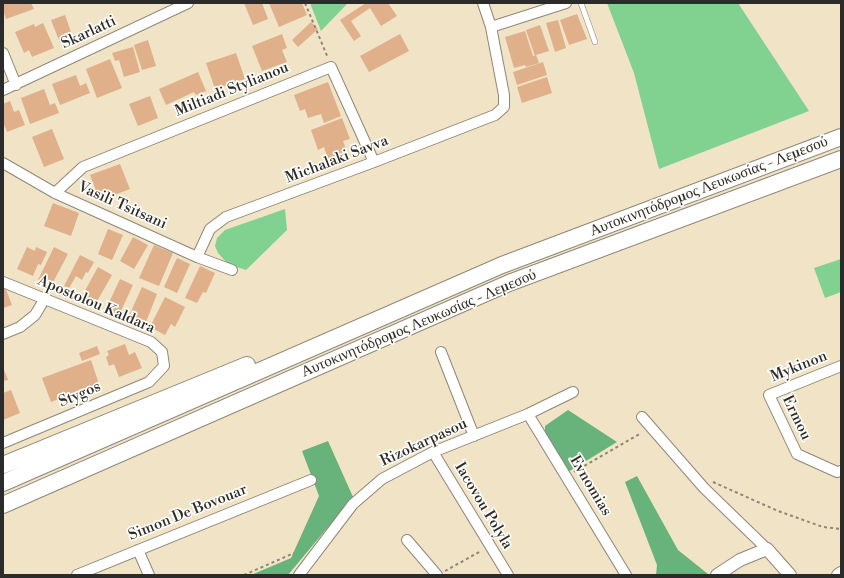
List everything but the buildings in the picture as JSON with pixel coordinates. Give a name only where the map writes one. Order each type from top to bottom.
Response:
[{"type":"highway","name":"Αυτοκινητόδρομος Λευκωσίας - Λεμεσού","points":[[3,483],[502,265],[841,137]]},
{"type":"highway","name":"Αυτοκινητόδρομος Λευκωσίας - Λεμεσού","points":[[3,505],[510,283],[841,159]]},
{"type":"highway","points":[[3,465],[392,305],[502,265]]},
{"type":"highway","points":[[3,480],[43,466]]},
{"type":"street","name":"Skarlatti","points":[[3,90],[188,3]]},
{"type":"street","points":[[483,3],[491,27],[566,3]]},
{"type":"street","name":"Michalaki Savva","points":[[197,257],[210,229],[226,217],[374,162],[494,115],[504,107],[504,95],[491,27]]},
{"type":"street","points":[[3,53],[16,85]]},
{"type":"street","points":[[331,67],[374,162]]},
{"type":"street","name":"Miltiadi Stylianou","points":[[55,193],[83,167],[331,67]]},
{"type":"street","name":"Vasili Tsitsani","points":[[3,163],[55,193],[197,257],[232,270]]},
{"type":"street","name":"Apostolou Kaldara","points":[[3,282],[44,300],[151,342],[162,352],[164,366]]},
{"type":"street","points":[[3,334],[20,327],[35,315],[44,300]]},
{"type":"street","points":[[441,352],[474,436]]},
{"type":"street","name":"Stygos","points":[[3,443],[149,382],[164,366]]},
{"type":"street","name":"Mykinon","points":[[769,395],[841,366]]},
{"type":"street","name":"Rizokarpasou","points":[[299,575],[352,504],[382,479],[433,452],[528,414],[573,392]]},
{"type":"street","name":"Ermou","points":[[769,395],[797,454],[837,472],[841,471]]},
{"type":"street","name":"Evnomias","points":[[528,414],[626,575]]},
{"type":"street","points":[[642,418],[700,483],[767,549],[790,575]]},
{"type":"street","name":"Iacovou Polyla","points":[[433,452],[508,575]]},
{"type":"street","name":"Simon De Bovouar","points":[[77,575],[311,480]]},
{"type":"street","points":[[407,540],[441,573]]},
{"type":"street","points":[[717,575],[740,560],[767,549]]},
{"type":"street","points":[[138,550],[149,575]]},
{"type":"lane","points":[[582,3],[595,42]]},
{"type":"path","points":[[305,3],[331,67]]},
{"type":"path","points":[[566,476],[650,427]]},
{"type":"path","points":[[700,483],[709,480],[778,510],[823,527],[841,529]]},
{"type":"path","points":[[441,573],[490,546]]},
{"type":"path","points":[[244,575],[294,553]]},
{"type":"green space","points":[[310,3],[348,3],[321,31]]},
{"type":"green space","points":[[607,3],[738,3],[809,111],[659,169],[634,73]]},
{"type":"green space","points":[[285,209],[287,230],[246,270],[228,264],[218,253],[215,246],[217,238],[225,230]]},
{"type":"green space","points":[[841,259],[841,292],[825,298],[814,268]]},
{"type":"green space","points":[[568,410],[617,442],[568,472],[545,433],[545,426]]},
{"type":"green space","points":[[328,441],[353,497],[288,575],[251,575],[291,558],[319,496],[302,451]]},
{"type":"green space","points":[[637,476],[678,550],[708,574],[656,575],[657,565],[625,482]]}]
